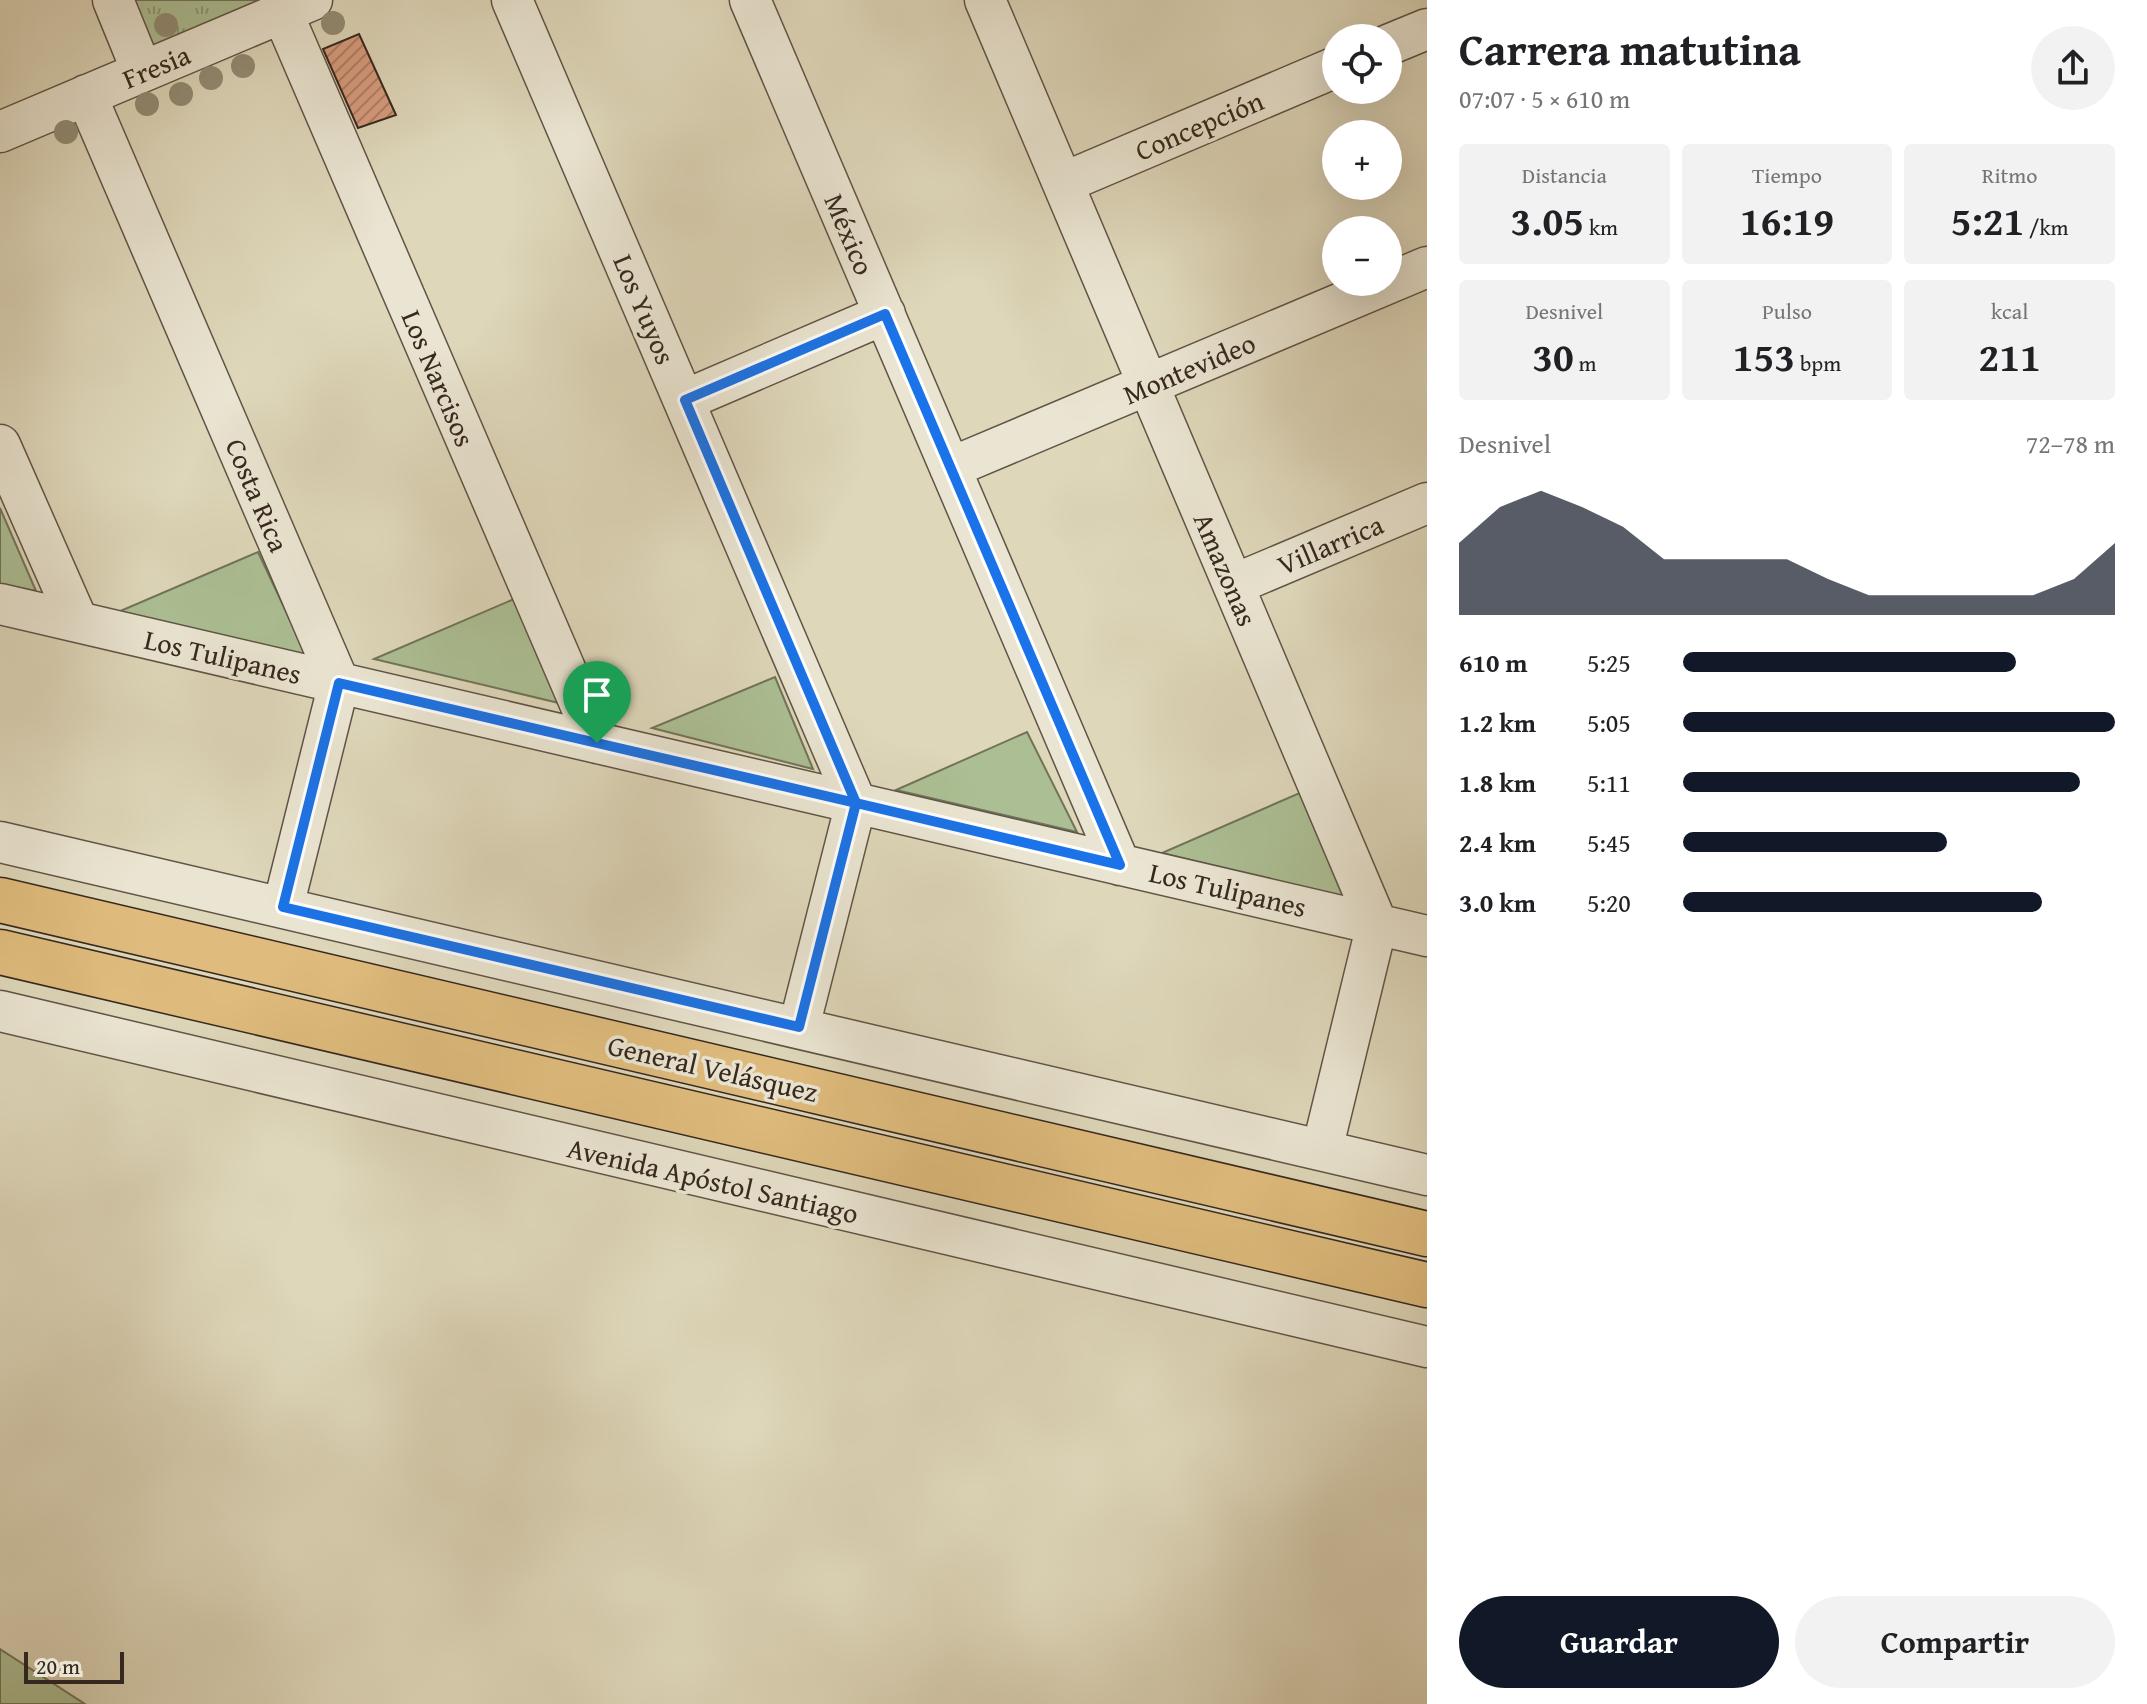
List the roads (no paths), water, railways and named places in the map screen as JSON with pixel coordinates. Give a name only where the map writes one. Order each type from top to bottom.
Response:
[{"type":"highway","name":"General Velásquez","points":[[0,900],[1427,1234]]},
{"type":"highway","name":"General Velásquez","points":[[0,952],[1427,1285]]},
{"type":"street","points":[[113,0],[142,71]]},
{"type":"street","name":"Los Yuyos","points":[[512,0],[856,803]]},
{"type":"street","name":"México","points":[[750,0],[1120,865]]},
{"type":"street","name":"Amazonas","points":[[985,0],[1377,924]]},
{"type":"street","name":"Fresia","points":[[0,132],[297,6]]},
{"type":"street","name":"Los Narcisos","points":[[297,6],[597,743]]},
{"type":"street","points":[[1402,39],[1427,29]]},
{"type":"street","name":"Concepción","points":[[1063,183],[1322,73]]},
{"type":"street","name":"Costa Rica","points":[[86,95],[339,683]]},
{"type":"street","name":"Montevideo","points":[[950,468],[1427,267]]},
{"type":"street","points":[[685,400],[885,314]]},
{"type":"street","points":[[0,445],[78,622]]},
{"type":"street","name":"Villarrica","points":[[1233,585],[1427,503]]},
{"type":"street","name":"Los Tulipanes","points":[[0,604],[1427,936]]},
{"type":"street","points":[[283,907],[339,683]]},
{"type":"street","points":[[799,1027],[856,803]]},
{"type":"street","points":[[0,842],[1427,1175]]},
{"type":"street","points":[[1322,1150],[1377,924]]},
{"type":"street","name":"Avenida Apóstol Santiago","points":[[0,1011],[1427,1347]]}]
